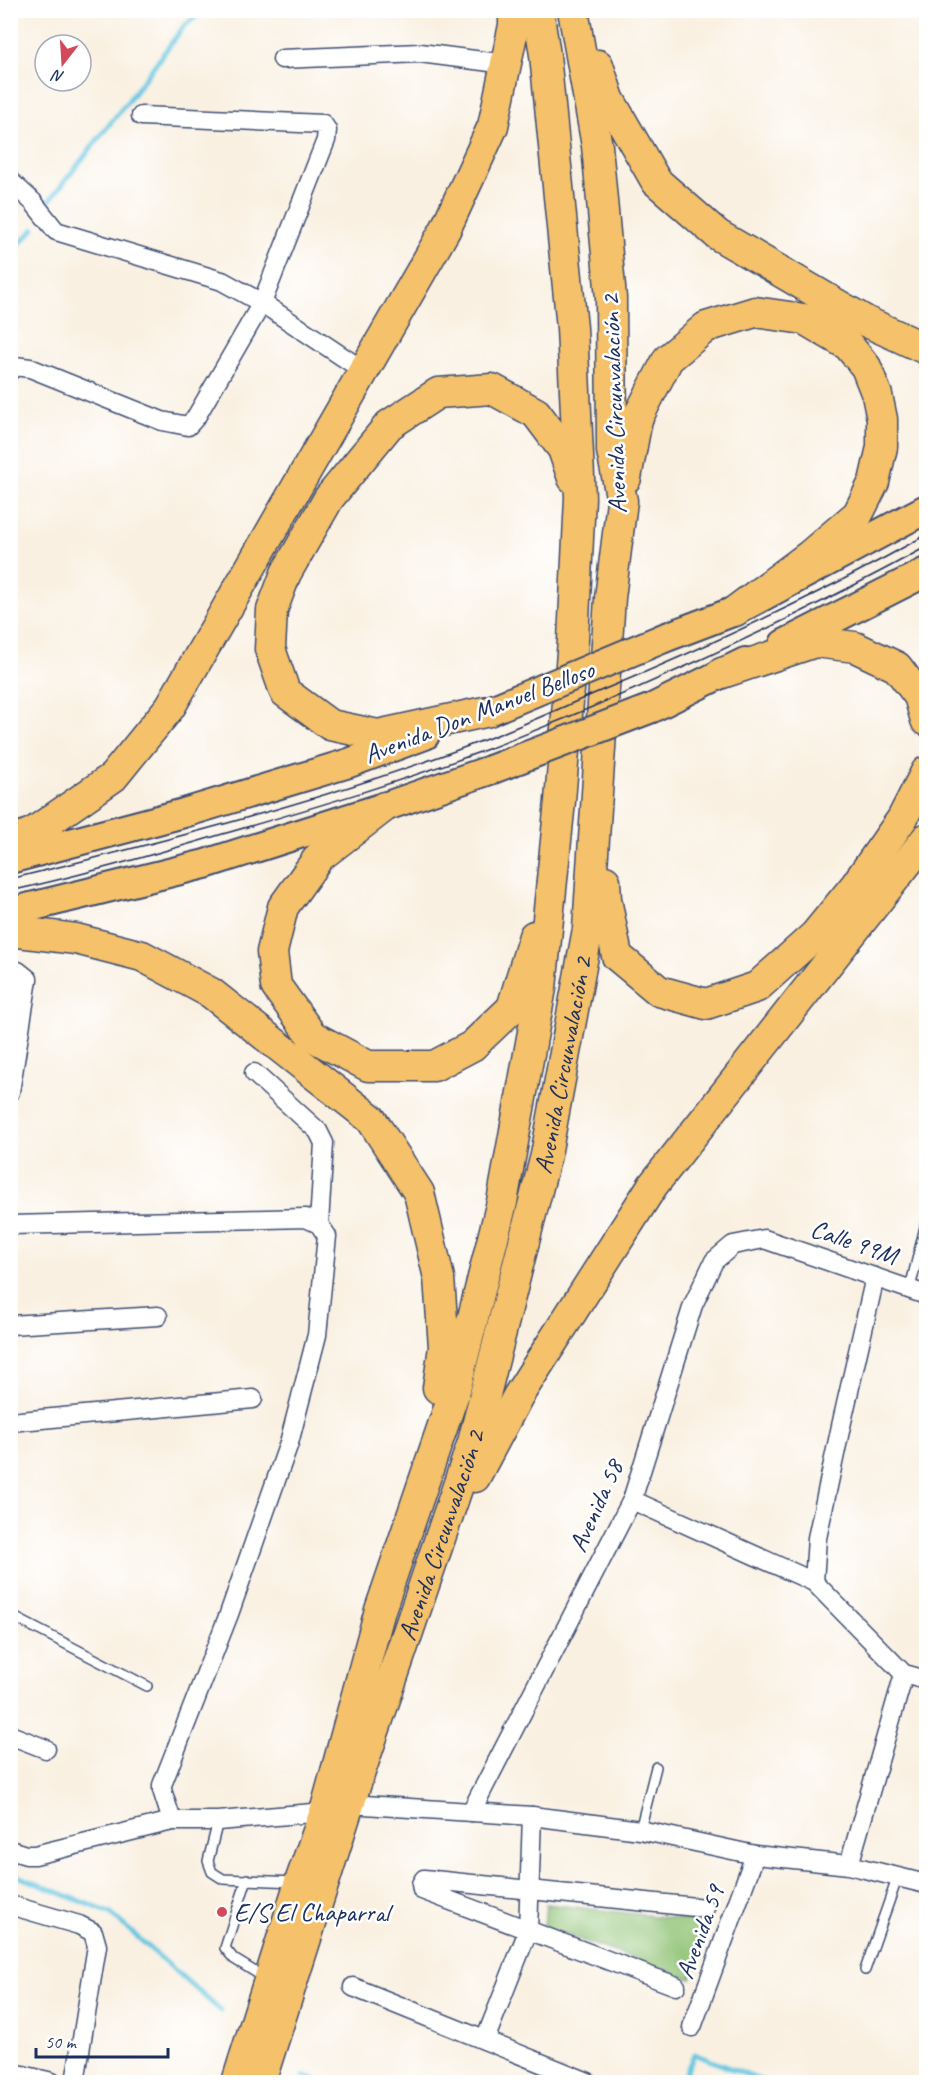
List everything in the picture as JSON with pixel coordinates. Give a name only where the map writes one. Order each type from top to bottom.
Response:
[{"type":"highway","points":[[10,842],[34,832],[113,777],[170,707],[450,220],[493,126],[514,25],[514,10]]},
{"type":"highway","name":"Avenida Circunvalación 2","points":[[260,2082],[337,1808],[380,1610],[454,1393],[502,1202],[542,988],[573,640],[580,498],[572,328],[545,55],[538,10]]},
{"type":"highway","name":"Avenida Circunvalación 2","points":[[237,2082],[300,1882],[337,1808],[435,1554],[473,1442],[546,1155],[588,929],[610,598],[622,501],[612,451],[611,298],[597,146],[573,10]]},
{"type":"highway","points":[[582,10],[609,99],[656,181],[718,235],[867,322],[927,349]]},
{"type":"highway","points":[[622,501],[637,419],[668,359],[706,327],[755,312],[804,319],[848,345],[866,368],[877,395],[882,419],[882,447],[874,482],[858,513],[810,555],[735,611]]},
{"type":"highway","points":[[489,711],[378,735],[330,726],[285,692],[270,649],[272,610],[286,573],[329,498],[389,425],[438,393],[492,389],[536,413],[563,449],[580,498]]},
{"type":"highway","points":[[722,673],[815,642],[855,647],[897,668],[919,696],[927,720]]},
{"type":"highway","points":[[601,752],[606,898],[617,956],[659,991],[706,1005],[757,987],[815,935],[855,886],[902,819],[927,772]]},
{"type":"highway","points":[[384,807],[319,857],[283,907],[272,952],[276,986],[312,1036],[368,1066],[434,1066],[472,1046],[512,1008],[553,873]]},
{"type":"highway","points":[[435,1554],[518,1396],[653,1185],[927,839]]},
{"type":"highway","points":[[10,931],[76,939],[142,956],[211,993],[371,1119],[419,1193],[439,1278],[444,1347],[422,1485]]},
{"type":"main road","name":"Avenida Don Manuel Belloso","points":[[10,859],[184,813],[349,763],[489,711],[735,611],[927,509]]},
{"type":"main road","points":[[10,912],[204,864],[384,807],[490,770],[652,708],[927,572]]},
{"type":"street","points":[[282,59],[420,53],[506,64]]},
{"type":"street","points":[[10,371],[15,366],[30,368],[162,421],[188,426],[196,417],[262,303],[326,140],[327,130],[323,124],[141,117]]},
{"type":"street","points":[[10,181],[33,202],[56,231],[222,280],[262,303],[364,371]]},
{"type":"street","points":[[10,972],[18,971],[28,979],[10,1092]]},
{"type":"street","points":[[254,1073],[318,1131],[324,1143],[319,1224]]},
{"type":"street","points":[[10,1225],[306,1218],[319,1224],[327,1236],[317,1335],[286,1454],[230,1614],[162,1785],[172,1821]]},
{"type":"street","name":"Calle 99M","points":[[765,1239],[918,1292]]},
{"type":"street","name":"Avenida 58","points":[[471,1812],[632,1500],[693,1305],[714,1261],[733,1245],[765,1239]]},
{"type":"street","points":[[814,1582],[817,1538],[840,1426],[875,1277]]},
{"type":"street","points":[[10,1325],[158,1316]]},
{"type":"street","points":[[10,1422],[253,1399]]},
{"type":"street","points":[[632,1500],[814,1582],[904,1674],[927,1680]]},
{"type":"street","points":[[849,1865],[904,1674]]},
{"type":"street","points":[[10,1734],[46,1749]]},
{"type":"street","points":[[10,1850],[35,1855],[172,1821],[218,1821],[337,1808],[471,1812],[532,1816],[640,1830],[755,1855],[849,1865],[927,1884]]},
{"type":"street","points":[[485,2040],[528,1931],[532,1816]]},
{"type":"street","name":"Avenida 59","points":[[692,2027],[755,1855]]},
{"type":"street","points":[[675,1986],[422,1890],[421,1884],[424,1879],[705,1908]]},
{"type":"street","points":[[10,1905],[80,1925],[93,1932],[97,1947],[75,2082]]},
{"type":"street","points":[[353,1987],[588,2082]]},
{"type":"street","points":[[10,2072],[52,2082]]},
{"type":"lane","points":[[918,1292],[927,1223]]},
{"type":"lane","points":[[10,1615],[147,1686]]},
{"type":"lane","points":[[640,1830],[656,1767]]},
{"type":"lane","points":[[218,1821],[208,1861],[212,1872],[223,1879],[300,1882]]},
{"type":"lane","points":[[865,1970],[898,1876]]},
{"type":"lane","points":[[247,1880],[225,1948],[234,1959],[269,1980]]},
{"type":"green space","points":[[546,1904],[708,1922],[691,1979],[544,1927]]},
{"type":"waterway","points":[[50,200],[184,26],[207,10]]},
{"type":"waterway","points":[[10,253],[34,229]]},
{"type":"waterway","points":[[10,1873],[110,1913],[221,2011]]},
{"type":"waterway","points":[[682,2082],[694,2054],[765,2082]]},
{"type":"waterway","points":[[304,2076],[322,2082]]},
{"type":"tram line","points":[[10,879],[309,800],[484,740],[720,639],[845,579],[926,535]]},
{"type":"tram line","points":[[10,891],[120,863],[295,813],[392,783],[488,749],[600,704],[711,655],[819,603],[926,547]]},
{"type":"place","name":"E/S El Chaparral","points":[[222,1912]]}]
